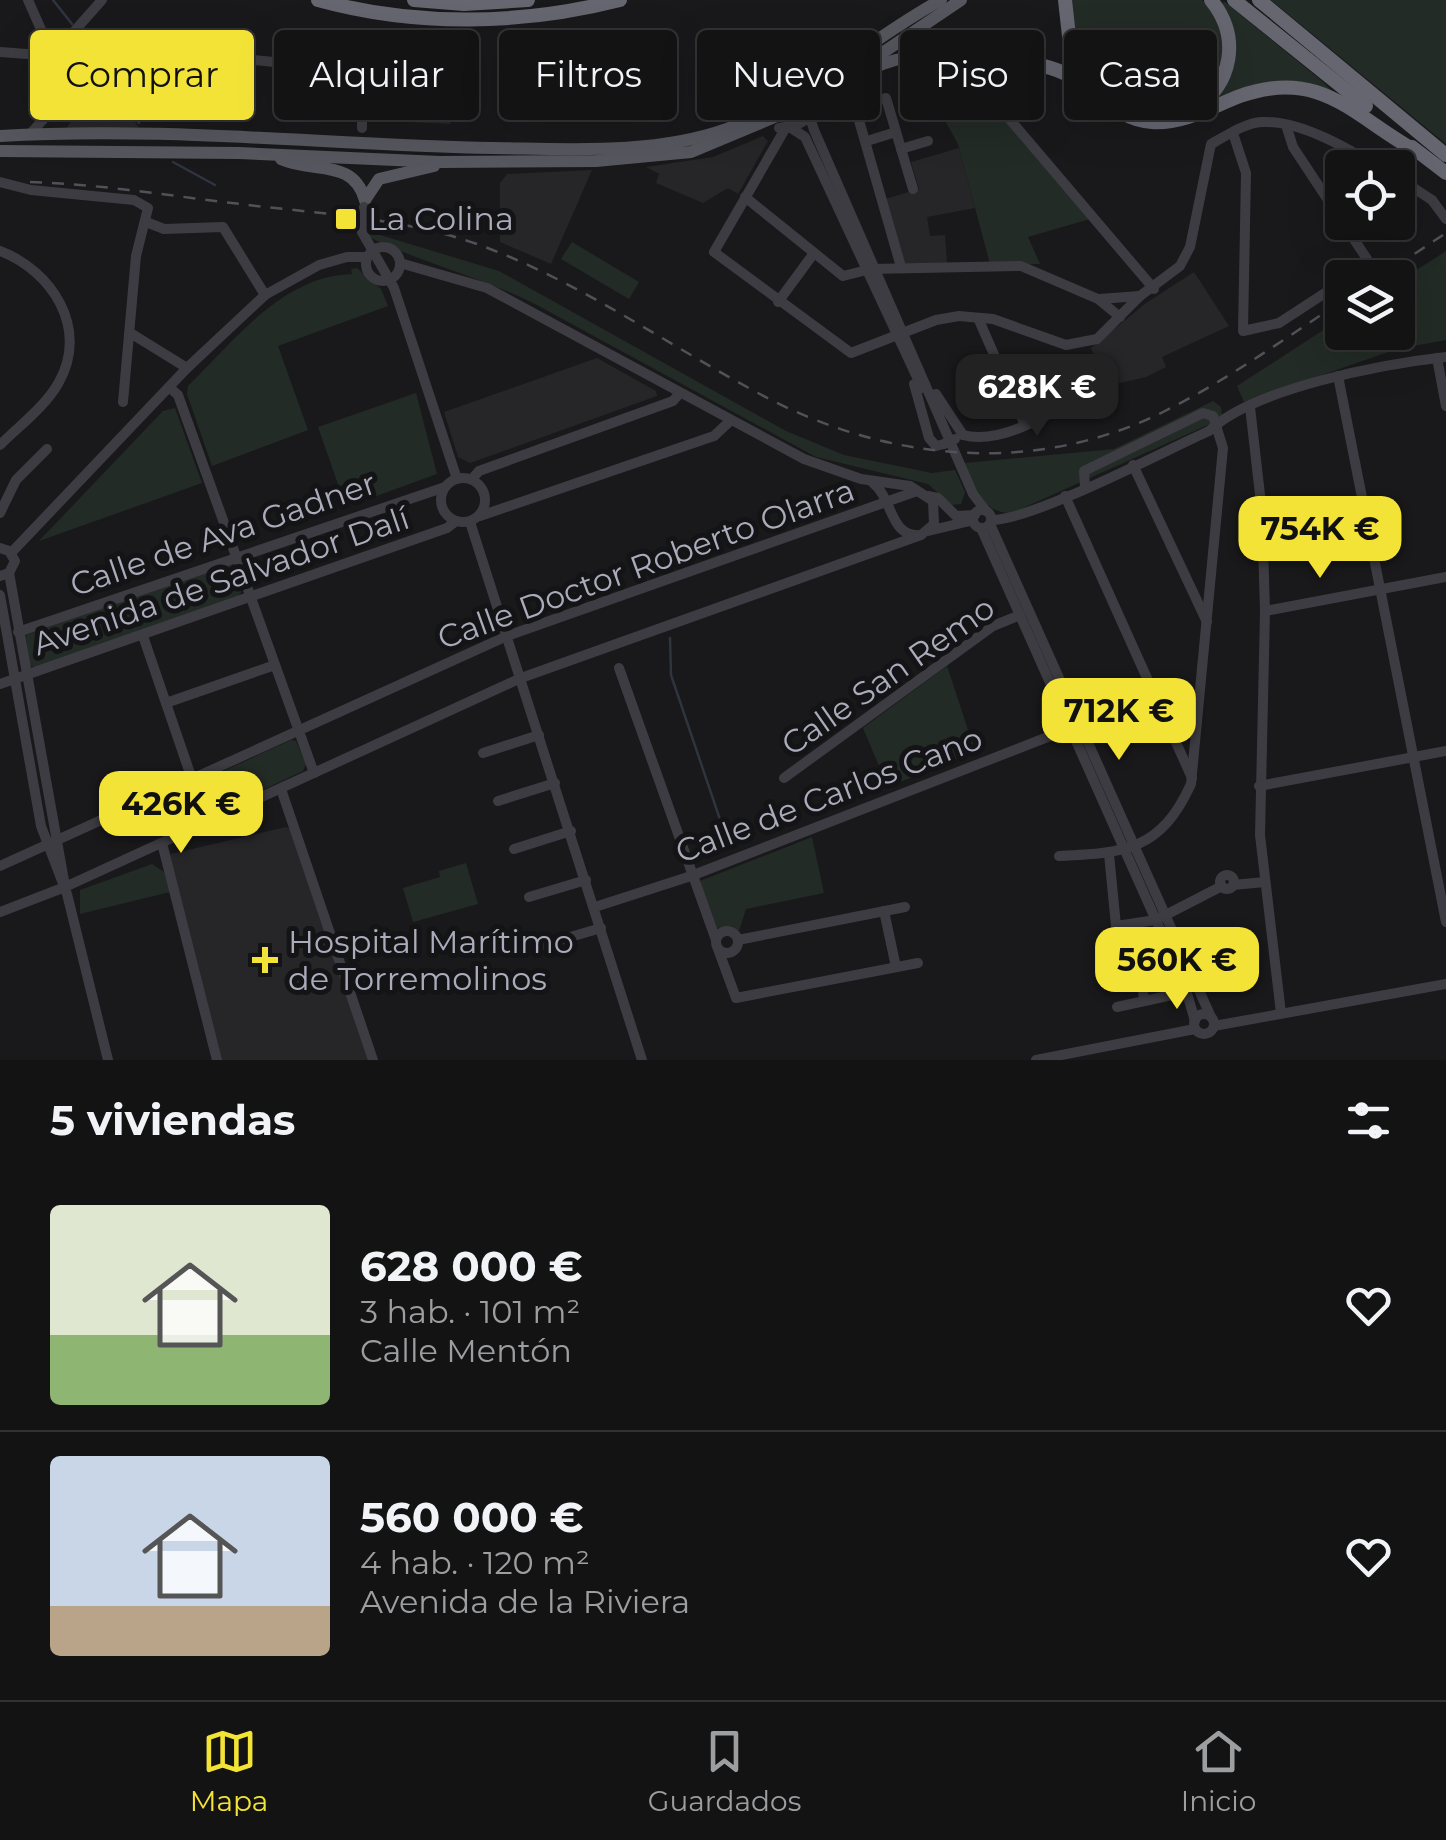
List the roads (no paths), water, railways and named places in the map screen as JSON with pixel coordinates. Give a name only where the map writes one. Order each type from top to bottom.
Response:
[{"type":"highway","points":[[318,0],[408,17],[472,20],[531,16],[620,0]]},
{"type":"highway","points":[[414,0],[464,4],[528,0]]},
{"type":"highway","points":[[1065,0],[1067,30]]},
{"type":"highway","points":[[1169,121],[1204,103],[1227,69],[1227,26],[1211,0]]},
{"type":"highway","points":[[1234,0],[1416,151]]},
{"type":"highway","points":[[1258,0],[1446,155]]},
{"type":"highway","points":[[1161,120],[1169,121],[1245,94],[1287,89],[1321,94],[1349,104],[1446,173]]},
{"type":"main road","points":[[880,40],[941,0]]},
{"type":"main road","points":[[880,51],[961,0]]},
{"type":"main road","points":[[0,151],[440,162],[642,159],[692,152],[780,120]]},
{"type":"main road","points":[[0,136],[67,134],[577,149],[691,139],[777,122]]},
{"type":"main road","points":[[273,155],[294,165],[336,168],[355,178],[380,180],[440,162]]},
{"type":"main road","points":[[355,178],[365,204]]},
{"type":"main road","points":[[365,204],[380,180]]},
{"type":"street","points":[[28,0],[41,30]]},
{"type":"street","points":[[79,30],[102,0]]},
{"type":"street","points":[[0,52],[30,54]]},
{"type":"street","points":[[254,60],[354,70],[362,84],[362,128]]},
{"type":"street","points":[[880,100],[886,98],[913,189]]},
{"type":"street","points":[[30,134],[42,120]]},
{"type":"street","points":[[57,120],[67,134]]},
{"type":"street","points":[[780,120],[714,252],[851,353],[936,320],[978,318],[1066,346],[1097,339],[1140,296],[1180,266],[1190,247],[1211,144],[1262,122],[1286,125],[1341,150]]},
{"type":"street","points":[[813,120],[814,130],[878,268],[900,334]]},
{"type":"street","points":[[860,120],[901,268]]},
{"type":"street","points":[[1010,120],[1154,288]]},
{"type":"street","points":[[777,122],[814,130]]},
{"type":"street","points":[[777,122],[900,334],[974,494],[1020,615],[1076,726]]},
{"type":"street","points":[[1286,125],[1293,147],[1367,260]]},
{"type":"street","points":[[867,141],[896,132]]},
{"type":"street","points":[[1233,133],[1246,173],[1243,332],[1278,323],[1325,293]]},
{"type":"street","points":[[901,149],[928,141]]},
{"type":"street","points":[[0,182],[31,190],[134,200],[148,208],[136,256],[123,402]]},
{"type":"street","points":[[1415,189],[1432,200],[1444,216]]},
{"type":"street","points":[[745,196],[843,276],[878,268],[1021,266],[1098,299],[1120,318]]},
{"type":"street","points":[[365,204],[362,232],[372,276],[391,279]]},
{"type":"street","points":[[146,222],[164,228],[223,227],[265,295]]},
{"type":"street","points":[[108,1060],[51,845],[20,678],[18,632],[5,575],[14,566],[4,548],[265,295],[318,265],[392,249],[400,263],[487,288],[804,459],[922,494],[960,511],[971,498]]},
{"type":"street","points":[[0,251],[25,262],[48,282],[66,316],[70,347],[58,384],[0,445]]},
{"type":"street","points":[[778,302],[814,252]]},
{"type":"street","points":[[400,263],[391,279],[456,478]]},
{"type":"street","points":[[1098,299],[1140,296]]},
{"type":"street","points":[[978,318],[1024,423]]},
{"type":"street","points":[[132,334],[187,368]]},
{"type":"street","points":[[946,507],[956,516],[1012,518],[1133,465],[1215,425],[1224,416],[1338,376],[1389,363],[1441,358],[1446,406]]},
{"type":"street","points":[[917,371],[929,438],[936,446],[1024,423],[1103,384]]},
{"type":"street","points":[[917,371],[954,439]]},
{"type":"street","points":[[917,371],[1160,917],[1212,1022]]},
{"type":"street","points":[[1338,376],[1446,922]]},
{"type":"street","points":[[169,387],[178,396],[314,773]]},
{"type":"street","points":[[472,479],[479,471],[673,401],[680,394]]},
{"type":"street","points":[[1250,408],[1262,512],[1265,610],[1259,786],[1281,1013]]},
{"type":"street","points":[[1059,856],[1130,849],[1164,830],[1180,808],[1192,780],[1223,448],[1213,416],[1203,413],[1084,471],[1084,487]]},
{"type":"street","points":[[642,1060],[507,636],[475,518],[486,496],[472,479],[456,478],[445,487],[442,506],[456,521],[475,518],[714,436],[730,422]]},
{"type":"street","points":[[0,512],[16,480],[47,449]]},
{"type":"street","points":[[1133,465],[1207,623]]},
{"type":"street","points":[[872,482],[891,505],[896,526],[904,533],[924,533]]},
{"type":"street","points":[[868,507],[876,491],[872,482]]},
{"type":"street","name":"Calle de Ava Gadner","points":[[18,632],[445,487]]},
{"type":"street","points":[[922,494],[936,516],[924,533]]},
{"type":"street","points":[[891,505],[902,495],[922,494]]},
{"type":"street","points":[[1065,496],[1192,780]]},
{"type":"street","name":"Calle Doctor Roberto Olarra","points":[[0,866],[507,636],[868,507],[891,505]]},
{"type":"street","points":[[0,912],[162,843],[521,678],[924,533],[982,519]]},
{"type":"street","name":"Avenida de Salvador Dalí","points":[[0,684],[448,528],[456,521]]},
{"type":"street","points":[[1265,610],[1446,576]]},
{"type":"street","points":[[1194,594],[1209,592]]},
{"type":"street","points":[[0,595],[53,822],[51,845]]},
{"type":"street","name":"Calle San Remo","points":[[784,778],[993,626],[1020,615]]},
{"type":"street","points":[[143,636],[206,822]]},
{"type":"street","points":[[166,703],[274,666]]},
{"type":"street","points":[[619,668],[732,993],[740,998],[918,963]]},
{"type":"street","name":"Calle de Carlos Cano","points":[[595,907],[691,876],[1076,726]]},
{"type":"street","points":[[483,753],[539,735]]},
{"type":"street","points":[[1178,746],[1197,744]]},
{"type":"street","points":[[1259,786],[1446,751]]},
{"type":"street","points":[[498,801],[555,783]]},
{"type":"street","points":[[281,789],[373,1060]]},
{"type":"street","points":[[53,822],[69,837]]},
{"type":"street","points":[[514,849],[570,831]]},
{"type":"street","points":[[162,843],[217,1060]]},
{"type":"street","points":[[1109,854],[1116,926],[1160,917],[1228,886],[1266,882]]},
{"type":"street","points":[[529,897],[586,880]]},
{"type":"street","points":[[717,945],[727,931],[738,940],[905,906]]},
{"type":"street","points":[[884,911],[896,967]]},
{"type":"street","points":[[1160,917],[1195,1024],[1205,1034],[1212,1022]]},
{"type":"street","points":[[544,946],[601,928]]},
{"type":"street","points":[[1137,952],[1144,999]]},
{"type":"street","points":[[1036,1060],[1195,1024],[1202,1014],[1212,1022],[1446,984]]},
{"type":"street","points":[[1117,1006],[1186,992]]},
{"type":"waterway","points":[[53,0],[72,24]]},
{"type":"waterway","points":[[173,162],[215,185]]},
{"type":"waterway","points":[[670,638],[671,675],[728,843]]},
{"type":"railway","points":[[30,182],[364,218],[456,237],[556,278],[758,393],[806,416],[856,434],[958,452],[1062,446],[1113,433],[1209,387],[1325,312]]},
{"type":"railway","points":[[1405,260],[1446,233]]},
{"type":"place","name":"La Colina","points":[[346,219]]},
{"type":"place","name":"Hospital Marítimo de Torremolinos","points":[[265,960]]}]
